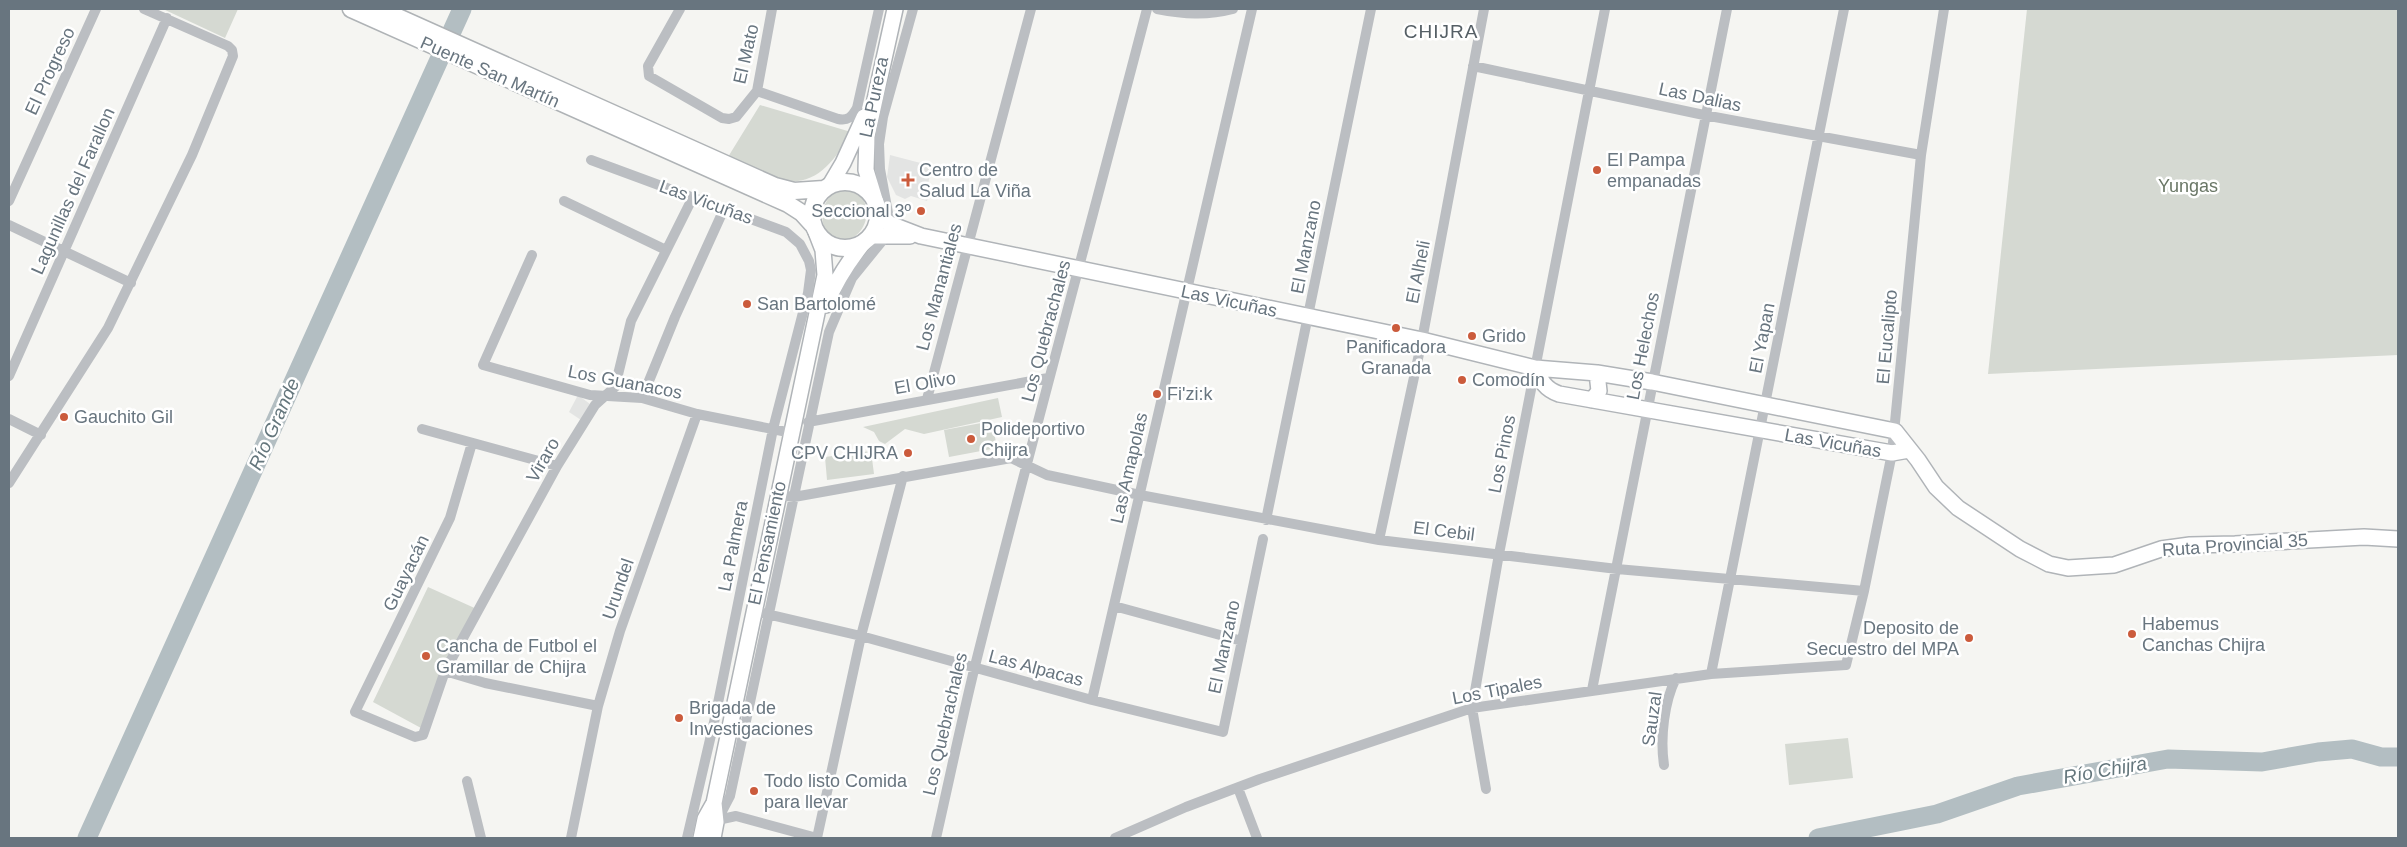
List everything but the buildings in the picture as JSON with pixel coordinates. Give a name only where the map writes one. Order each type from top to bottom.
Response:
[{"type":"main road","name":"Puente San Martín","points":[[351,9],[633,129]]},
{"type":"main road","name":"Puente San Martín","points":[[380,9],[633,129]]},
{"type":"main road","points":[[633,129],[775,186],[794,191],[827,187],[844,181],[854,183],[870,194],[878,226],[854,247],[843,248],[833,246],[823,241],[802,213],[788,204],[633,129]]},
{"type":"main road","points":[[814,228],[813,205],[827,187]]},
{"type":"street","name":"El Progreso","points":[[9,201],[96,9]]},
{"type":"street","points":[[9,483],[42,435],[108,328],[192,155],[233,56],[232,50],[228,46],[144,9]]},
{"type":"street","name":"El Mato","points":[[680,9],[648,66],[649,76],[654,81],[722,118],[729,119],[736,117],[757,91],[772,9]]},
{"type":"street","points":[[757,91],[838,119],[845,120],[852,117],[856,108],[879,9]]},
{"type":"street","points":[[811,347],[832,290],[849,260],[878,226],[866,170],[867,136],[883,56],[895,9]]},
{"type":"street","name":"La Pureza","points":[[878,226],[879,144],[883,117],[913,9]]},
{"type":"street","name":"Los Manantiales","points":[[927,399],[966,246],[1031,9]]},
{"type":"street","name":"Los Quebrachales","points":[[936,838],[974,668],[1048,378],[1080,270],[1147,9]]},
{"type":"street","points":[[1157,9],[1188,14],[1211,14],[1233,9]]},
{"type":"street","name":"Las Amapolas","points":[[1092,700],[1252,9]]},
{"type":"street","name":"El Manzano","points":[[1266,520],[1309,317],[1370,9]]},
{"type":"street","name":"El Alheli","points":[[1379,540],[1422,340],[1484,9]]},
{"type":"street","name":"Los Pinos","points":[[1486,789],[1472,708],[1499,554],[1605,9]]},
{"type":"street","name":"Los Helechos","points":[[1592,690],[1704,114],[1727,9]]},
{"type":"street","name":"El Yapan","points":[[1711,674],[1844,9]]},
{"type":"street","name":"El Eucalipto","points":[[1846,665],[1864,590],[1892,453],[1921,155],[1944,9]]},
{"type":"street","name":"Lagunillas del Farallon","points":[[9,376],[167,18]]},
{"type":"street","points":[[827,187],[843,163],[862,122],[883,56]]},
{"type":"street","name":"Las Dalias","points":[[1473,66],[1817,137],[1921,155]]},
{"type":"street","name":"Las Vicuñas","points":[[591,160],[693,197],[794,237],[809,261]]},
{"type":"street","name":"Viraro","points":[[415,737],[423,735],[445,671],[558,466],[595,406],[615,387],[632,321],[693,197]]},
{"type":"street","points":[[564,201],[666,250]]},
{"type":"street","points":[[642,398],[675,317],[724,209]]},
{"type":"street","points":[[9,226],[131,283]]},
{"type":"street","name":"Las Vicuñas","points":[[878,226],[1080,270],[1422,340],[1535,368],[1597,373],[1652,382],[1895,431],[1909,450],[1892,453],[1549,391],[1542,383],[1535,368]]},
{"type":"street","name":"El Pensamiento","points":[[710,821],[730,796],[762,613],[794,497],[808,422],[829,332],[838,306],[878,226]]},
{"type":"street","points":[[701,838],[710,821],[731,721],[762,613],[771,533],[778,495],[825,275],[823,250],[814,228]]},
{"type":"street","name":"Los Guanacos","points":[[532,255],[482,365],[590,395],[642,398],[697,414],[792,433]]},
{"type":"street","name":"La Palmera","points":[[687,838],[715,718],[774,429],[808,293],[811,270],[809,261]]},
{"type":"street","points":[[1592,400],[1599,391],[1597,373]]},
{"type":"street","name":"El Olivo","points":[[808,422],[1048,378]]},
{"type":"street","name":"Urundel","points":[[571,838],[598,706],[620,631],[697,414]]},
{"type":"street","points":[[9,420],[42,435]]},
{"type":"street","points":[[422,429],[558,466]]},
{"type":"street","name":"Guayacán","points":[[415,737],[355,712],[450,518],[472,443]]},
{"type":"street","name":"Ruta Provincial 35","points":[[1909,450],[1936,487],[1958,508],[2020,550],[2049,564],[2068,568],[2114,566],[2161,549],[2190,545],[2364,537],[2398,539]]},
{"type":"street","name":"El Cebil","points":[[778,495],[794,497],[1011,458],[1048,475],[1266,520],[1379,540],[1617,569],[1864,590]]},
{"type":"street","points":[[710,821],[736,816],[817,838],[861,636],[903,476]]},
{"type":"street","points":[[753,529],[771,533]]},
{"type":"street","name":"El Manzano","points":[[1223,732],[1263,539]]},
{"type":"street","points":[[1114,606],[1242,641]]},
{"type":"street","name":"Las Alpacas","points":[[762,613],[861,636],[1092,700],[1223,732]]},
{"type":"street","name":"Los Tipales","points":[[1115,838],[1186,807],[1238,788],[1472,708],[1676,678],[1846,665]]},
{"type":"street","points":[[445,671],[485,683],[598,706]]},
{"type":"street","name":"Sauzal","points":[[1664,765],[1662,749],[1670,690],[1676,678]]},
{"type":"street","points":[[715,718],[731,721]]},
{"type":"street","points":[[467,781],[481,838]]},
{"type":"street","points":[[1238,788],[1257,838]]},
{"type":"street","points":[[710,821],[713,838]]},
{"type":"shaded area","name":"Centro de Salud La Viña","points":[[890,155],[932,166],[927,188],[930,190],[927,201],[911,196],[905,199],[896,195],[887,177]]},
{"type":"shaded area","points":[[578,395],[590,404],[581,420],[569,412]]},
{"type":"green space","points":[[163,9],[238,9],[225,38]]},
{"type":"green space","name":"Yungas","points":[[2027,9],[2398,9],[2398,355],[1988,374]]},
{"type":"green space","points":[[760,105],[851,132],[837,154],[821,172],[800,181],[773,179],[728,157]]},
{"type":"green space","points":[[849,187],[858,193],[864,201],[867,210],[866,220],[856,236],[836,242],[824,227],[822,219],[823,210],[832,194],[840,189]]},
{"type":"green space","points":[[998,398],[1002,417],[924,434],[905,429],[885,444],[879,441],[874,432],[863,427]]},
{"type":"green space","name":"Polideportivo Chijra","points":[[992,421],[997,448],[949,457],[944,430]]},
{"type":"green space","points":[[871,451],[874,474],[827,480],[825,457]]},
{"type":"green space","name":"Cancha de Futbol el Gramillar de Chijra","points":[[428,587],[479,610],[421,728],[373,702]]},
{"type":"green space","points":[[1848,738],[1853,778],[1789,785],[1785,744]]},
{"type":"waterway","name":"Río Grande","points":[[87,838],[462,9]]},
{"type":"waterway","name":"Río Chijra","points":[[1818,838],[1937,814],[2018,786],[2168,759],[2262,762],[2318,752],[2352,749],[2381,757],[2398,757]]},
{"type":"place","name":"El Pampa empanadas","points":[[1597,170]]},
{"type":"place","name":"Centro de Salud La Viña","points":[[908,180]]},
{"type":"place","name":"Seccional 3º","points":[[921,211]]},
{"type":"place","name":"San Bartolomé","points":[[747,304]]},
{"type":"place","name":"Panificadora Granada","points":[[1396,328]]},
{"type":"place","name":"Grido","points":[[1472,336]]},
{"type":"place","name":"Comodín","points":[[1462,380]]},
{"type":"place","name":"Fi'zi:k","points":[[1157,394]]},
{"type":"place","name":"Gauchito Gil","points":[[64,417]]},
{"type":"place","name":"Polideportivo Chijra","points":[[971,439]]},
{"type":"place","name":"CPV CHIJRA","points":[[908,453]]},
{"type":"place","name":"Habemus Canchas Chijra","points":[[2132,634]]},
{"type":"place","name":"Deposito de Secuestro del MPA","points":[[1969,638]]},
{"type":"place","name":"Cancha de Futbol el Gramillar de Chijra","points":[[426,656]]},
{"type":"place","name":"Brigada de Investigaciones","points":[[679,718]]},
{"type":"place","name":"Todo listo Comida para llevar","points":[[754,791]]},
{"type":"district","name":"CHIJRA","points":[[1441,31]]}]
